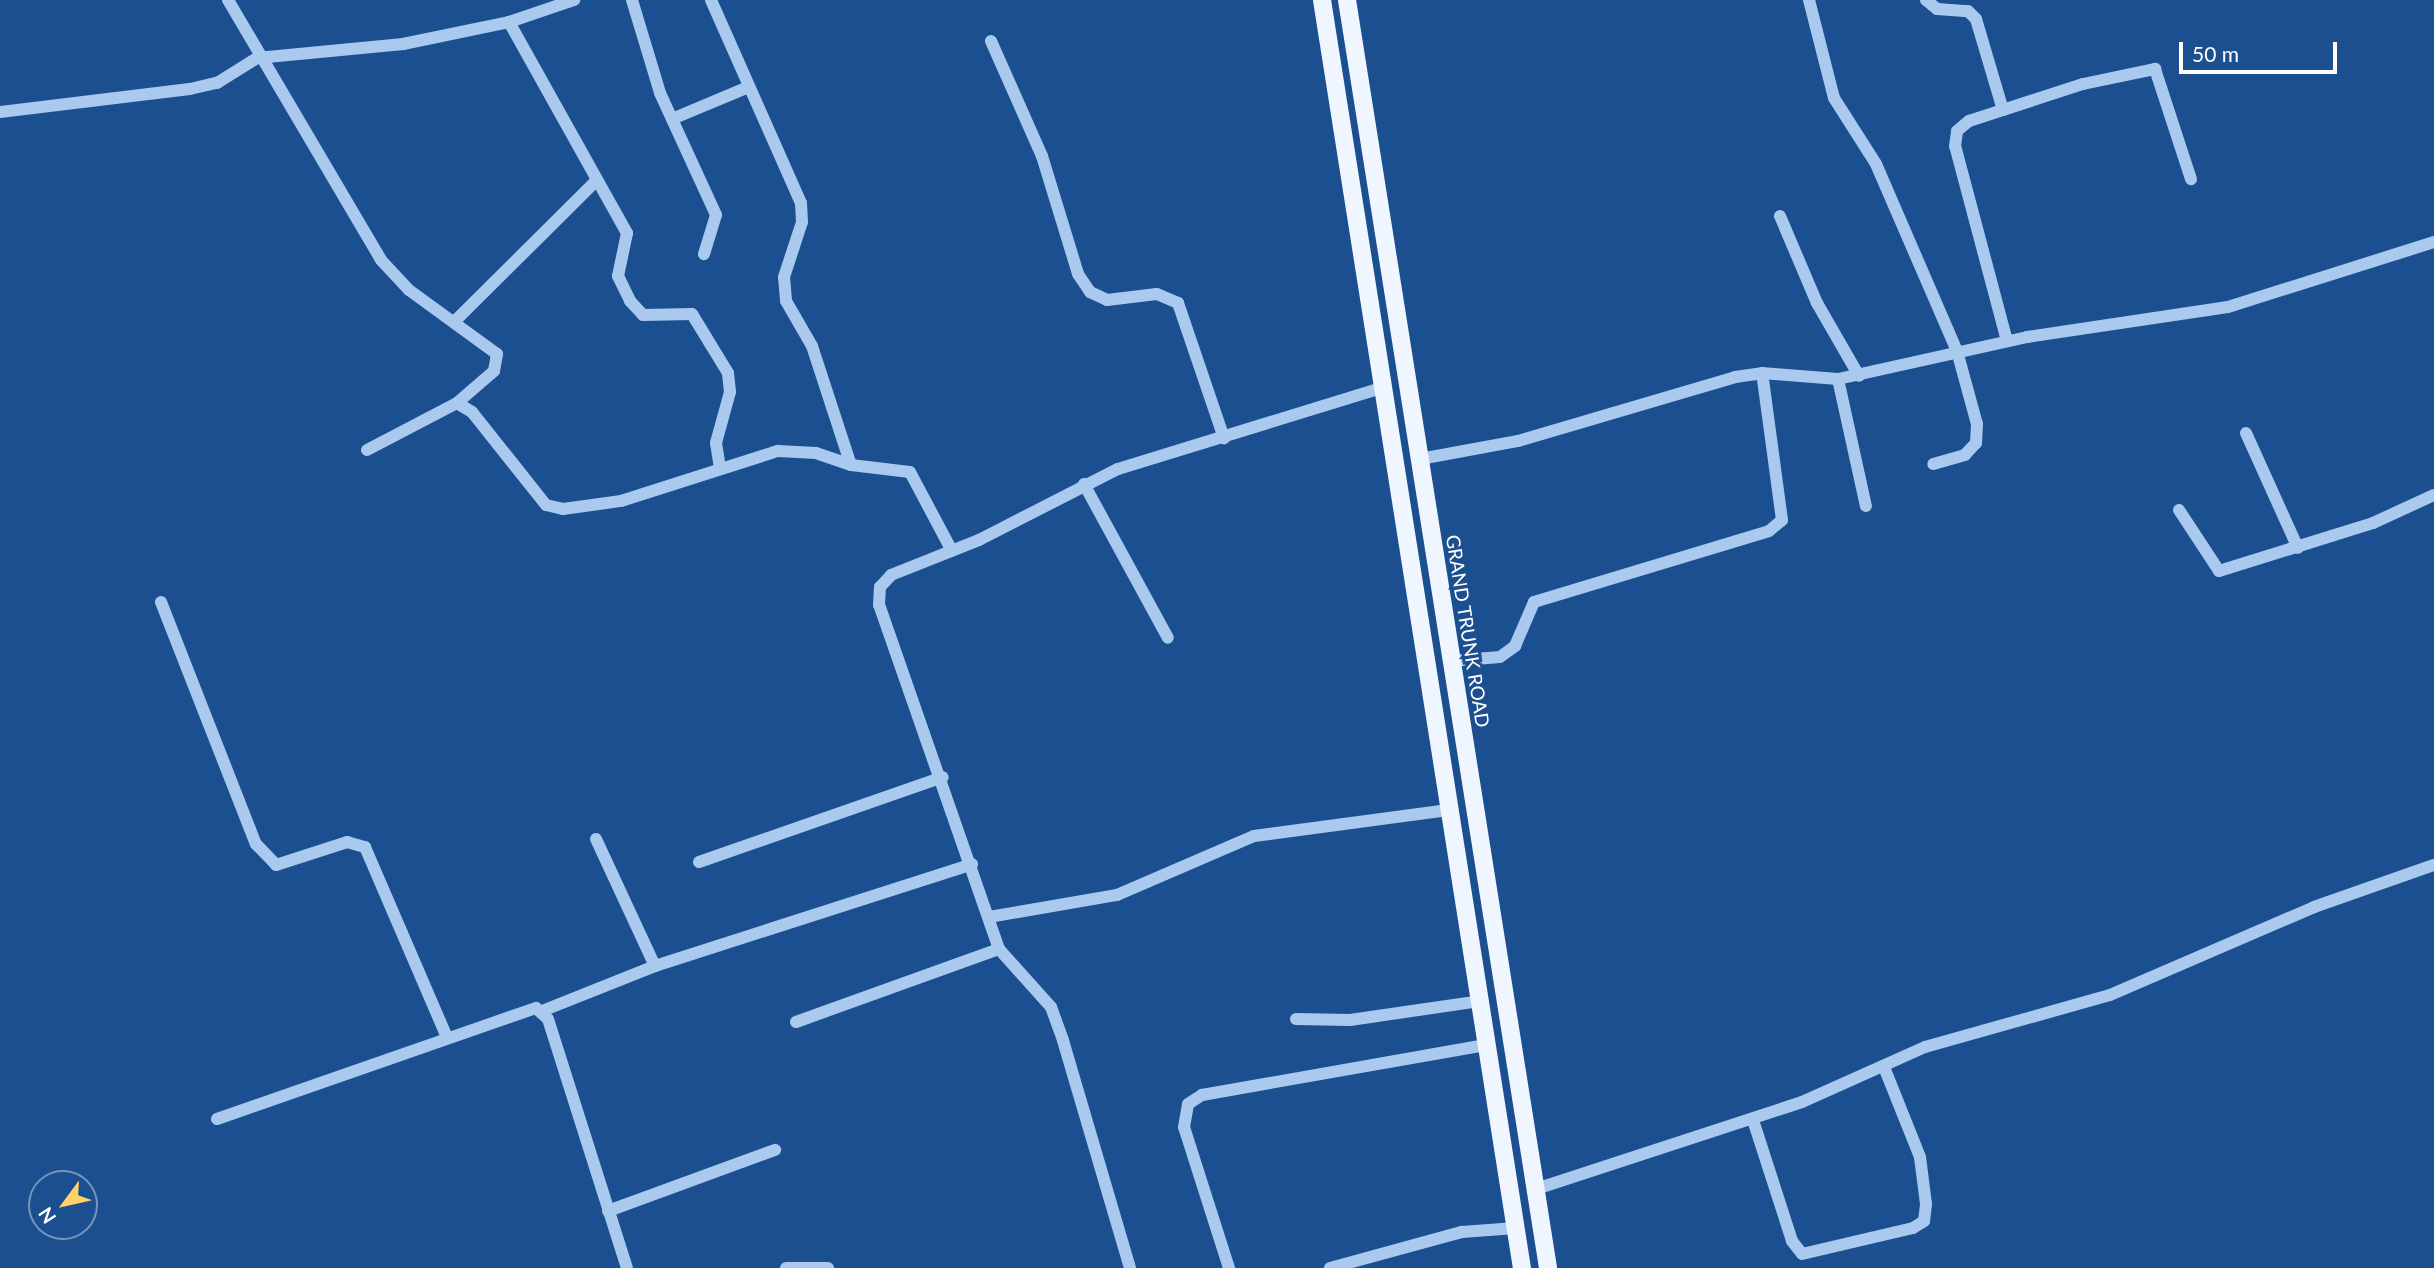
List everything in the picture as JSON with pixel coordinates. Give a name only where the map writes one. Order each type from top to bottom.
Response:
[{"type":"main road","points":[[1322,0],[1522,1268]]},
{"type":"main road","name":"GRAND TRUNK ROAD","points":[[1347,0],[1548,1268]]},
{"type":"street","points":[[228,0],[257,58],[381,260],[408,290],[485,341],[499,364],[457,403],[367,450]]},
{"type":"street","points":[[0,111],[199,87],[257,58],[354,52],[509,22],[574,0]]},
{"type":"street","points":[[632,0],[672,119],[716,215],[704,254]]},
{"type":"street","points":[[711,0],[746,88],[801,203],[802,222],[784,276],[786,300],[811,346],[851,466]]},
{"type":"street","points":[[1809,0],[1834,99],[1876,164],[1957,351],[1976,443],[1965,455],[1933,464]]},
{"type":"street","points":[[1926,0],[1937,9],[1968,11],[1976,19],[2003,110]]},
{"type":"street","points":[[509,22],[627,233],[618,276],[630,301],[643,315],[692,314],[728,373],[730,392],[716,443],[720,467]]},
{"type":"street","points":[[991,41],[1042,156],[1078,274],[1090,292],[1107,300],[1157,294],[1178,303],[1224,438]]},
{"type":"street","points":[[2007,341],[1955,146],[1957,131],[1969,121],[2003,110],[2155,69],[2164,79],[2191,179]]},
{"type":"street","points":[[672,119],[746,88]]},
{"type":"street","points":[[455,321],[597,180]]},
{"type":"street","points":[[1780,216],[1817,303],[1859,376]]},
{"type":"street","points":[[1420,459],[1507,443],[1762,373],[1838,379],[1859,376],[2007,341],[2276,296],[2434,242]]},
{"type":"street","points":[[1451,661],[1500,657],[1515,646],[1534,603],[1769,531],[1782,520],[1762,373]]},
{"type":"street","points":[[1838,379],[1866,506]]},
{"type":"street","points":[[1130,1268],[1051,1007],[999,949],[943,777],[880,605],[880,587],[891,575],[952,551],[1084,484],[1384,387]]},
{"type":"street","points":[[457,403],[472,412],[546,505],[621,501],[720,467],[778,451],[816,453],[851,466],[911,472],[952,551]]},
{"type":"street","points":[[2246,432],[2298,548]]},
{"type":"street","points":[[1084,484],[1168,638]]},
{"type":"street","points":[[2179,510],[2219,571],[2298,548],[2434,495]]},
{"type":"street","points":[[161,602],[256,844],[276,864],[347,842],[365,848],[447,1037]]},
{"type":"street","points":[[699,862],[943,777]]},
{"type":"street","points":[[989,917],[1117,895],[1254,836],[1450,810]]},
{"type":"street","points":[[596,839],[655,966]]},
{"type":"street","points":[[217,1119],[528,1006],[542,1011],[655,966],[972,864]]},
{"type":"street","points":[[1536,1189],[1753,1120],[1972,1032],[2110,995],[2292,916],[2434,865]]},
{"type":"street","points":[[796,1022],[999,949]]},
{"type":"street","points":[[1296,1019],[1350,1020],[1479,1001]]},
{"type":"street","points":[[542,1011],[627,1268]]},
{"type":"street","points":[[1230,1268],[1184,1127],[1188,1104],[1202,1095],[1486,1045]]},
{"type":"street","points":[[1753,1120],[1791,1241],[1802,1254],[1913,1228],[1924,1220],[1926,1204],[1920,1157],[1884,1067]]},
{"type":"street","points":[[608,1211],[775,1150]]},
{"type":"street","points":[[1331,1268],[1462,1232],[1516,1228]]},
{"type":"street","points":[[786,1268],[828,1268]]}]
